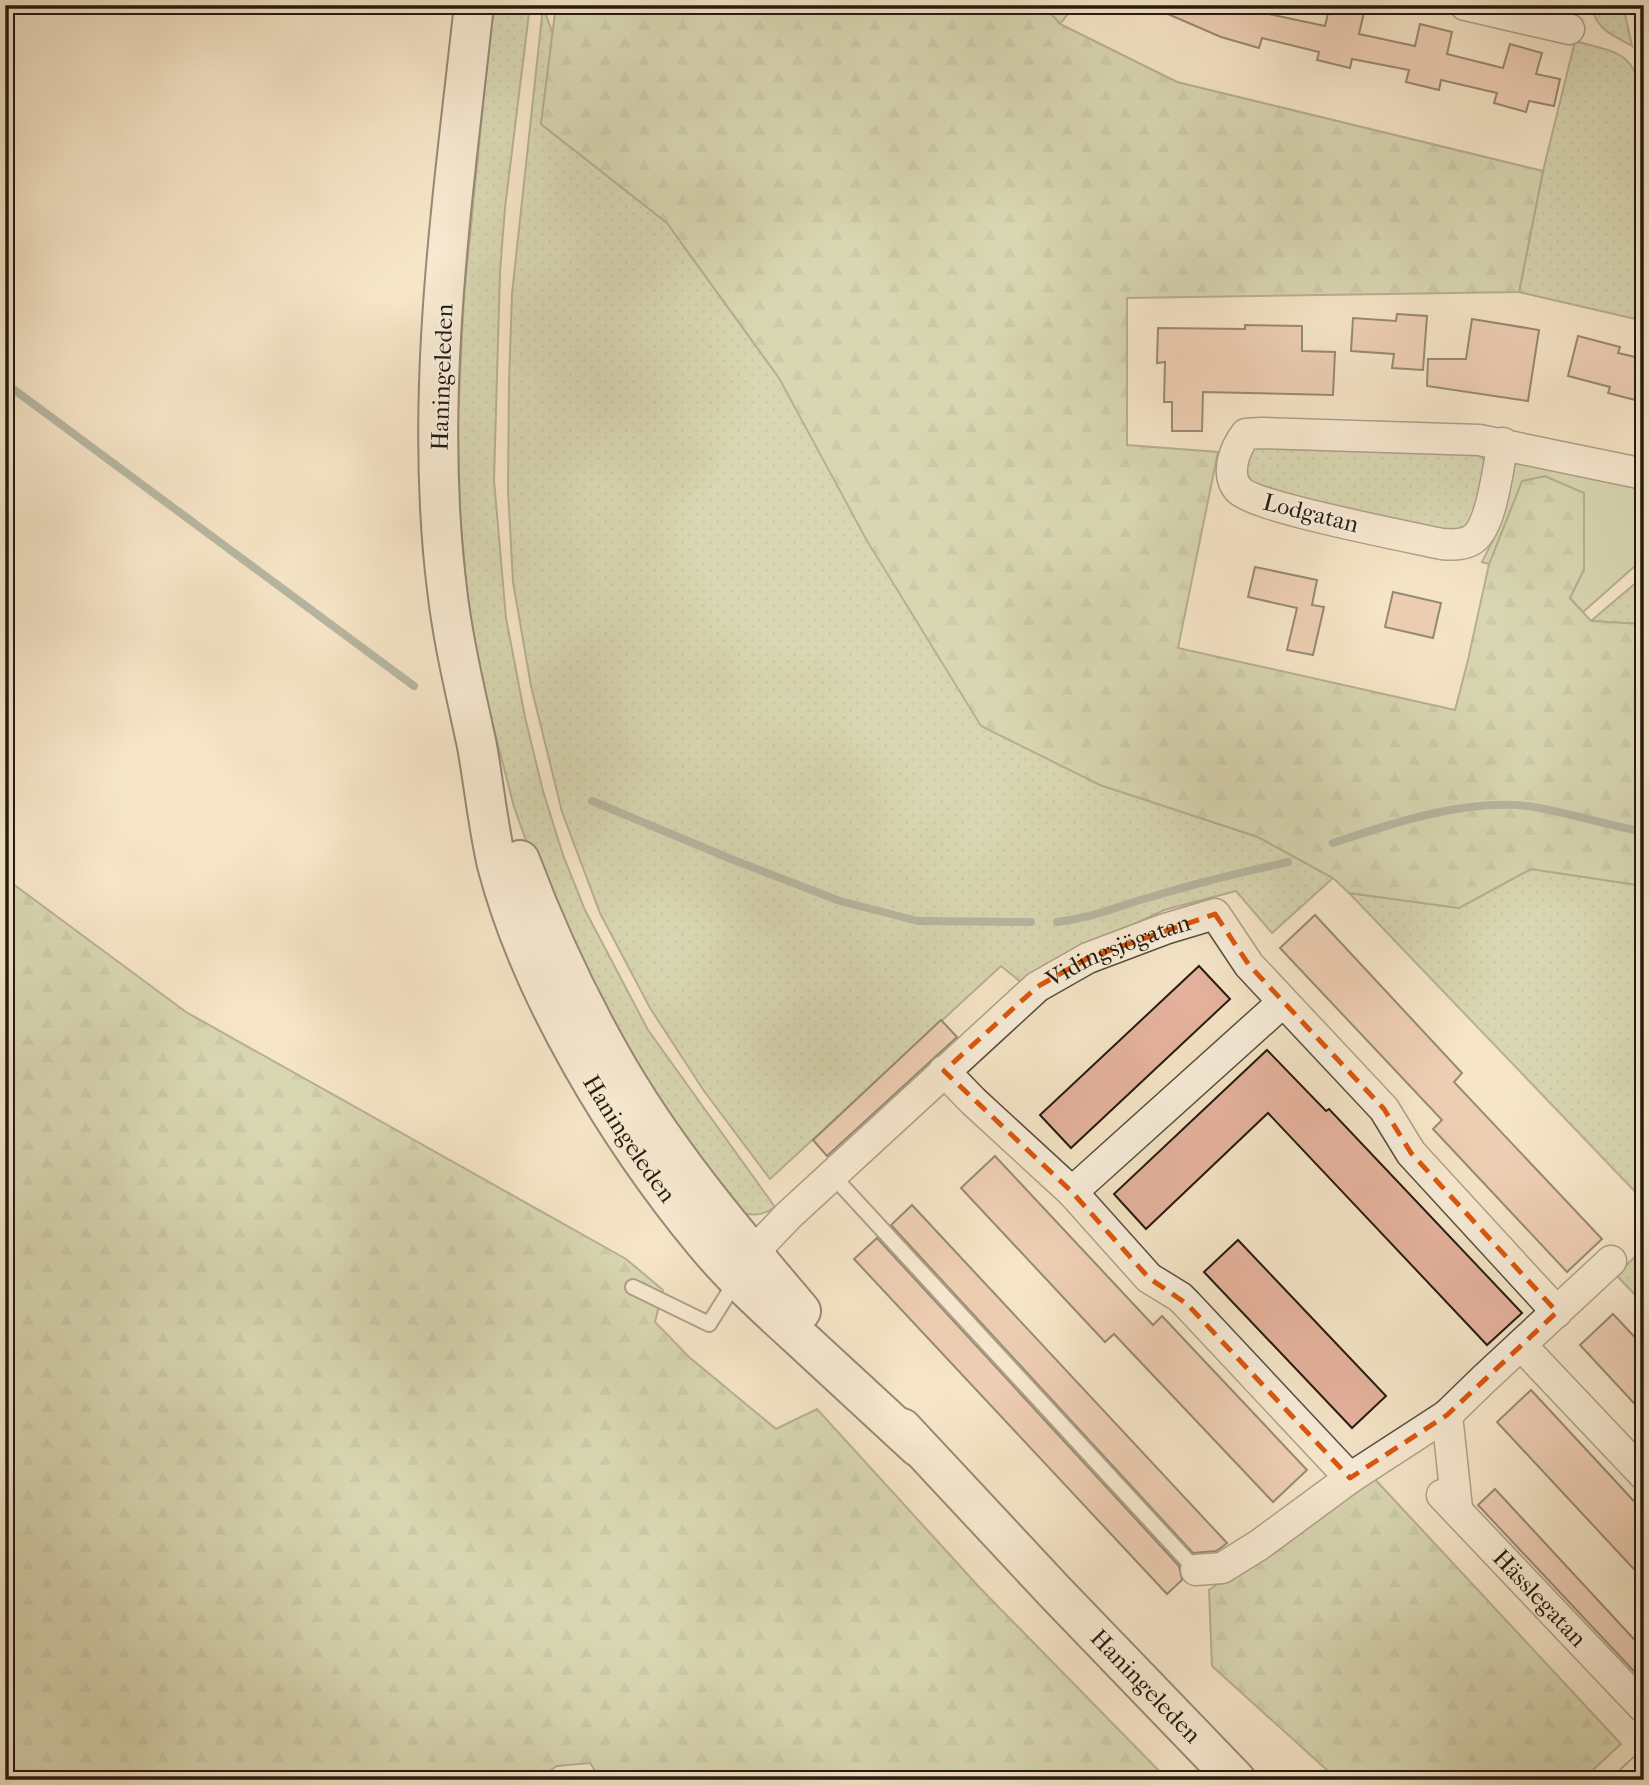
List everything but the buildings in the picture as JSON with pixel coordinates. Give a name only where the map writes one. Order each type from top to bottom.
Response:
[{"type":"main road","name":"Haningeleden","points":[[474,5],[445,282],[439,389],[439,473],[446,587],[477,747],[531,890],[578,994],[611,1056],[697,1185],[745,1267],[1236,1780]]},
{"type":"main road","name":"Haningeleden","points":[[1055,1592],[1175,1745],[1206,1780]]},
{"type":"street","points":[[1465,5],[1570,29]]},
{"type":"street","name":"Lodgatan","points":[[1503,443],[1488,516],[1481,531],[1472,541],[1458,545],[1442,544],[1253,499],[1240,491],[1234,482],[1232,470],[1238,443],[1246,434],[1440,438],[1503,443],[1644,474]]},
{"type":"street","name":"Vidingsjögatan","points":[[745,1267],[789,1214],[1037,987],[1088,958],[1165,929],[1215,914],[1249,965],[1384,1109],[1410,1153],[1557,1312]]},
{"type":"street","points":[[1072,1192],[1283,1002]]},
{"type":"street","points":[[944,1071],[1072,1192],[1149,1278],[1187,1304],[1350,1478]]},
{"type":"street","points":[[1196,1570],[1222,1568],[1259,1545],[1350,1478],[1447,1416],[1611,1261]]},
{"type":"street","points":[[1521,1345],[1644,1475]]},
{"type":"street","points":[[1447,1416],[1457,1508]]},
{"type":"street","name":"Hässlegatan","points":[[1434,1487],[1457,1508],[1644,1709]]},
{"type":"street","points":[[1632,1780],[1644,1769]]},
{"type":"lane","points":[[832,1175],[1196,1570]]},
{"type":"lane","points":[[633,1287],[709,1324],[745,1267]]},
{"type":"highlighted area","points":[[1215,914],[1249,965],[1384,1109],[1411,1153],[1557,1312],[1447,1415],[1350,1478],[1187,1304],[1149,1278],[1072,1192],[944,1071],[1037,987],[1088,958]]},
{"type":"green space","points":[[493,5],[530,5],[505,208],[500,272],[494,480],[506,618],[525,717],[543,791],[563,855],[585,910],[648,1030],[775,1207],[760,1214],[734,1210],[617,1041],[540,879],[514,807],[486,698],[468,605],[459,505],[458,420],[464,296]]},
{"type":"green space","points":[[556,5],[1043,5],[1060,24],[1177,82],[1543,171],[1519,292],[1127,298],[1127,445],[1218,452],[1178,648],[1455,710],[1489,564],[1522,481],[1545,476],[1585,493],[1584,570],[1570,598],[1591,621],[1641,624],[1644,627],[1644,886],[1531,869],[1459,908],[1349,893],[1333,878],[1258,837],[1100,785],[981,726],[866,539],[779,378],[667,223],[541,124]]},
{"type":"green space","points":[[1043,5],[1075,5],[1060,24]]},
{"type":"green space","points":[[1590,5],[1623,5],[1632,46],[1601,26]]},
{"type":"green space","points":[[1634,5],[1644,5],[1644,46]]},
{"type":"green space","points":[[543,7],[553,34],[541,124],[667,223],[779,378],[1100,785],[1258,837],[1333,878],[1272,933],[1236,891],[1164,910],[1047,965],[1022,983],[1001,966],[770,1179],[704,1091],[650,1008],[600,913],[562,812],[531,686],[513,582],[508,490],[509,382],[512,294]]},
{"type":"green space","points":[[1575,41],[1621,56],[1634,70],[1644,97],[1644,321],[1519,292],[1543,171]]},
{"type":"green space","points":[[1261,443],[1481,452],[1486,466],[1476,514],[1463,528],[1444,532],[1385,521],[1253,484],[1245,471],[1252,450]]},
{"type":"green space","points":[[1526,460],[1644,485],[1644,558],[1583,612],[1570,598],[1584,570],[1584,493],[1545,476],[1522,481],[1489,564],[1482,562],[1495,536],[1504,485],[1516,463]]},
{"type":"green space","points":[[1644,576],[1644,627],[1640,624],[1591,621]]},
{"type":"green space","points":[[1531,869],[1644,886],[1644,1201],[1349,893],[1459,908]]},
{"type":"green space","points":[[5,878],[186,1012],[626,1259],[663,1290],[655,1322],[689,1357],[776,1429],[817,1409],[980,1588],[1168,1780],[601,1780],[590,1763],[557,1766],[537,1780],[5,1780]]},
{"type":"green space","points":[[1644,1248],[1644,1304],[1616,1275]]},
{"type":"green space","points":[[1371,1475],[1621,1744],[1582,1780],[1338,1780],[1212,1666],[1209,1590]]},
{"type":"waterway","points":[[5,383],[414,686]]},
{"type":"waterway","points":[[592,801],[840,901],[918,921],[1031,922]]},
{"type":"waterway","points":[[1333,843],[1406,820],[1484,806],[1534,807],[1635,830],[1644,827]]},
{"type":"waterway","points":[[1057,922],[1094,915],[1185,887],[1288,862]]}]
